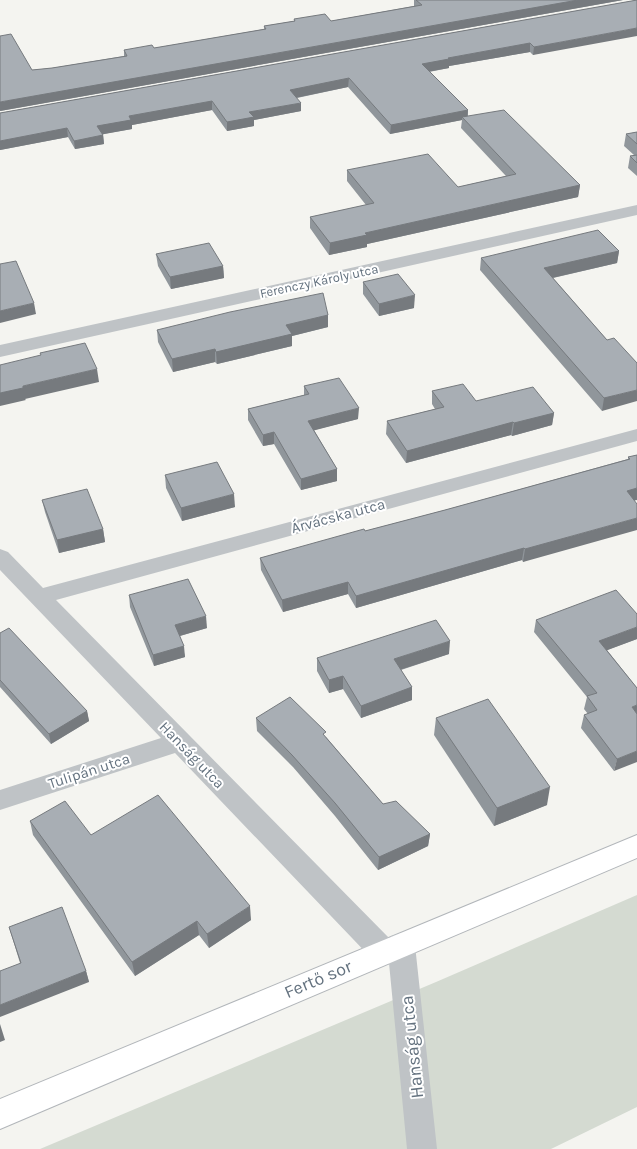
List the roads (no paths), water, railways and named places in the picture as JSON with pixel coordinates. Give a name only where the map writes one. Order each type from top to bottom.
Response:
[{"type":"street","name":"Ferenczy Károly utca","points":[[0,351],[637,210]]},
{"type":"street","name":"Árvácska utca","points":[[38,597],[637,435]]},
{"type":"street","name":"Hanság utca","points":[[0,557],[178,742],[393,948],[422,1149]]},
{"type":"street","name":"Tulipán utca","points":[[0,800],[178,742]]},
{"type":"street","name":"Fertő sor","points":[[0,1114],[637,846]]}]
